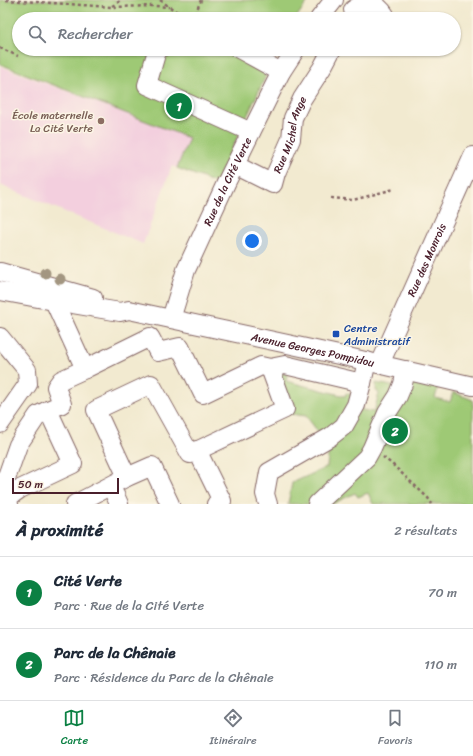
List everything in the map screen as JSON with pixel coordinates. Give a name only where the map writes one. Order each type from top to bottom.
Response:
[{"type":"street","points":[[325,12],[334,0]]},
{"type":"street","points":[[347,10],[361,4],[371,3],[383,12]]},
{"type":"street","points":[[155,56],[147,85],[251,132]]},
{"type":"street","points":[[252,56],[281,72]]},
{"type":"street","name":"Rue de la Cité Verte","points":[[171,319],[186,270],[251,132],[281,72],[291,56]]},
{"type":"street","name":"Rue Michel Ange","points":[[235,165],[273,184],[276,173],[292,139],[293,118],[302,99],[328,56]]},
{"type":"street","name":"Rue des Monrois","points":[[268,504],[266,494],[269,472],[330,437],[344,426],[356,405],[362,383],[473,156]]},
{"type":"street","name":"Avenue Georges Pompidou","points":[[0,272],[92,298],[123,304],[129,310]]},
{"type":"street","name":"Avenue Georges Pompidou","points":[[0,291],[120,312],[129,310],[473,386]]},
{"type":"street","points":[[54,301],[85,369]]},
{"type":"street","points":[[0,337],[27,370],[28,384],[0,424]]},
{"type":"street","points":[[7,502],[6,479],[18,445],[38,415],[62,404],[56,388],[61,380],[150,337],[158,352],[180,346],[204,394],[261,366],[270,368],[285,365],[362,383]]},
{"type":"street","points":[[127,476],[96,410],[151,384],[190,454],[285,409],[270,368]]},
{"type":"street","points":[[317,504],[360,464],[372,448],[381,425],[401,390],[406,370]]},
{"type":"street","points":[[7,502],[20,489],[73,464],[48,410]]},
{"type":"street","points":[[196,450],[222,501],[216,504]]},
{"type":"street","points":[[75,504],[127,476],[152,466],[170,504]]},
{"type":"path","points":[[6,0],[112,7],[169,7]]},
{"type":"path","points":[[112,7],[122,0]]},
{"type":"path","points":[[160,0],[176,12]]},
{"type":"path","points":[[196,12],[201,0]]},
{"type":"path","points":[[0,48],[12,53]]},
{"type":"path","points":[[331,198],[353,200],[394,189]]},
{"type":"path","points":[[372,448],[393,465],[428,498],[432,504]]},
{"type":"shaded area","points":[[0,66],[190,138],[177,168],[172,166],[143,244],[0,185]]},
{"type":"green space","points":[[0,0],[309,0],[300,12],[12,12],[12,56],[267,56],[262,62],[270,67],[216,183],[177,168],[189,138],[0,64]]},
{"type":"green space","points":[[275,371],[288,371],[286,381],[345,396],[346,393],[355,396],[362,410],[374,412],[379,393],[376,391],[376,383],[392,386],[422,382],[438,388],[435,398],[450,402],[453,392],[473,400],[473,504],[373,504],[368,493],[358,497],[355,493],[332,504],[288,504],[292,483],[327,467],[329,446],[306,416],[291,414]]},
{"type":"place","name":"Cité Verte","points":[[179,106]]},
{"type":"place","name":"École maternelle La Cité Verte","points":[[101,121]]},
{"type":"place","name":"Centre Administratif","points":[[336,334]]},
{"type":"place","name":"Parc de la Chênaie","points":[[395,431]]}]
